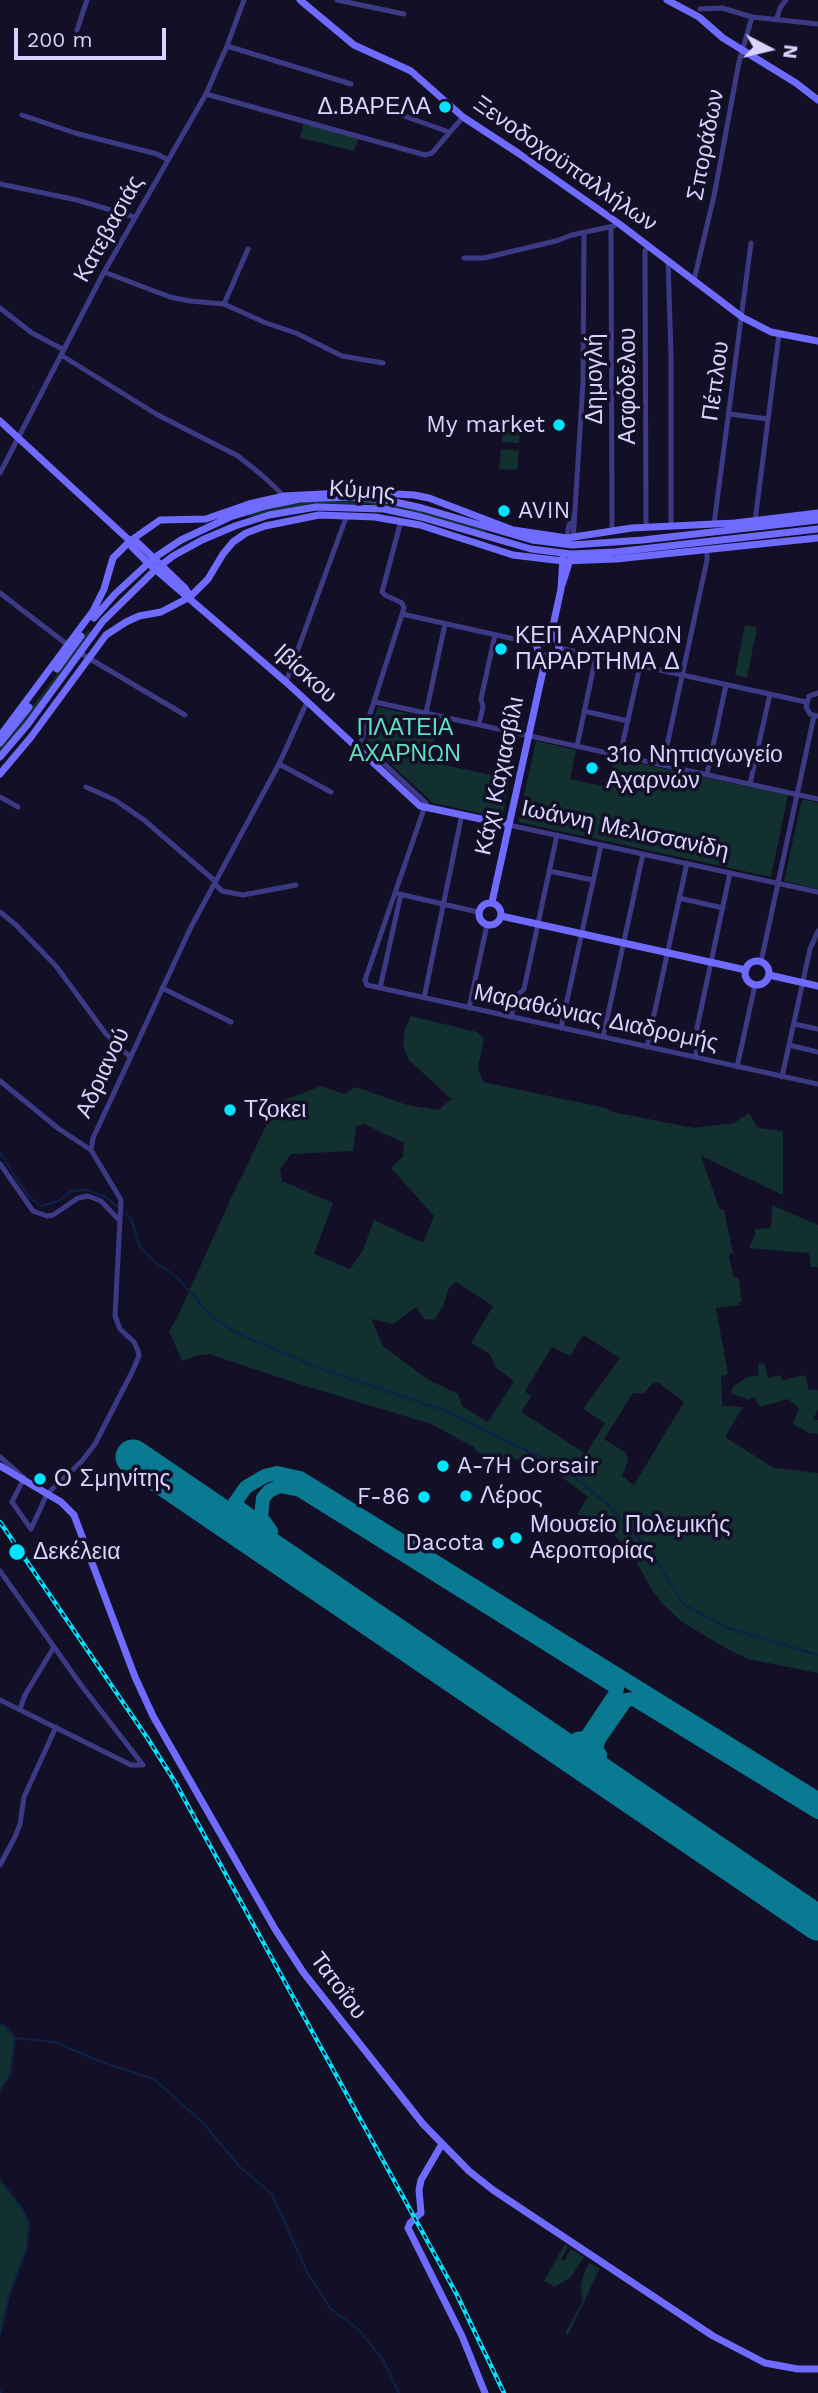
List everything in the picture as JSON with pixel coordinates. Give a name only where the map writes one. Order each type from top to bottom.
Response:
[{"type":"street","points":[[77,30],[87,0]]},
{"type":"street","name":"Κατεβασιάς","points":[[0,473],[104,272],[206,94],[228,46],[244,0]]},
{"type":"street","name":"Ξενοδοχοϋπαλλήλων","points":[[300,0],[354,45],[411,71],[463,117],[517,152],[615,226],[668,260],[742,317],[779,334],[818,341]]},
{"type":"street","points":[[337,0],[404,14]]},
{"type":"street","points":[[667,0],[699,13],[723,38],[796,83],[818,100]]},
{"type":"street","points":[[699,13],[701,0]]},
{"type":"street","points":[[777,18],[786,0]]},
{"type":"street","points":[[699,13],[722,8],[752,17],[818,24]]},
{"type":"street","name":"Σποράδων","points":[[694,280],[714,196],[742,51],[752,17]]},
{"type":"street","points":[[228,46],[351,83]]},
{"type":"street","points":[[206,94],[425,155],[432,153],[463,117]]},
{"type":"street","points":[[22,115],[169,160]]},
{"type":"street","points":[[404,116],[449,132]]},
{"type":"street","points":[[0,184],[78,200],[134,217]]},
{"type":"street","points":[[464,258],[484,258],[615,226]]},
{"type":"street","name":"Δημογλή","points":[[612,530],[615,226]]},
{"type":"street","points":[[551,635],[575,515],[583,383],[584,233]]},
{"type":"street","name":"Πέπλου","points":[[714,524],[751,243]]},
{"type":"street","name":"Ασφόδελου","points":[[646,527],[645,251],[648,246]]},
{"type":"street","points":[[225,304],[248,248]]},
{"type":"street","points":[[668,260],[671,526]]},
{"type":"street","points":[[104,272],[170,297],[225,304],[265,323],[296,333],[342,356],[383,363]]},
{"type":"street","points":[[0,308],[32,333],[163,418],[237,456],[284,496]]},
{"type":"street","points":[[755,521],[779,334]]},
{"type":"street","points":[[730,414],[768,418]]},
{"type":"street","name":"Ιβίσκου","points":[[0,421],[130,541],[138,543],[151,561],[185,588],[190,597],[424,807]]},
{"type":"street","points":[[0,736],[100,600],[113,558],[150,524],[160,520],[206,519],[249,504],[284,496],[360,492],[414,495],[445,503],[513,530],[569,541],[612,530],[755,521],[818,513]]},
{"type":"street","name":"Κύμης","points":[[0,743],[43,690],[96,614],[151,561],[181,540],[230,517],[274,504],[315,498],[386,500],[519,537],[569,541],[633,541],[818,520]]},
{"type":"street","name":"Κύμης","points":[[0,757],[28,724],[111,611],[158,567],[202,540],[235,526],[284,512],[330,507],[370,507],[567,558],[818,529]]},
{"type":"street","points":[[286,682],[347,515]]},
{"type":"street","points":[[0,774],[32,737],[107,635],[139,616],[161,612],[190,597],[208,579],[228,548],[246,533],[279,522],[302,517],[347,515],[401,521],[513,555],[567,558],[615,559],[818,538]]},
{"type":"street","points":[[380,988],[398,893],[425,801],[362,744],[361,738],[404,608],[402,603],[382,592],[401,521]]},
{"type":"street","points":[[663,764],[707,560],[707,548]]},
{"type":"street","points":[[0,593],[68,645]]},
{"type":"street","points":[[402,614],[537,644]]},
{"type":"street","points":[[426,713],[445,624]]},
{"type":"street","points":[[480,724],[483,707],[481,699],[495,635]]},
{"type":"street","points":[[551,635],[557,640],[559,648],[554,655],[546,657],[540,653],[537,644],[544,636],[551,635]]},
{"type":"street","points":[[559,648],[806,702]]},
{"type":"street","points":[[80,653],[185,715]]},
{"type":"street","points":[[577,746],[596,656]]},
{"type":"street","name":"Κάχι Καχιασβίλι","points":[[492,902],[546,657]]},
{"type":"street","points":[[620,755],[640,666]]},
{"type":"street","points":[[707,774],[726,685]]},
{"type":"street","points":[[761,962],[816,716],[807,711],[806,702],[809,696],[818,693]]},
{"type":"street","points":[[750,784],[769,694]]},
{"type":"street","name":"Αδριανού","points":[[47,1494],[92,1449],[139,1356],[137,1346],[120,1329],[115,1316],[121,1206],[119,1194],[92,1150],[95,1132],[162,988],[215,881],[279,764],[307,702]]},
{"type":"street","points":[[374,702],[818,799]]},
{"type":"street","points":[[584,711],[628,721]]},
{"type":"street","points":[[279,764],[331,792]]},
{"type":"street","points":[[86,787],[135,813],[215,881],[222,891],[237,895],[296,885]]},
{"type":"street","points":[[0,797],[18,807]]},
{"type":"street","name":"Ιωάννη Μελισσανίδη","points":[[424,807],[818,892]]},
{"type":"street","points":[[424,998],[462,814]]},
{"type":"street","points":[[511,1017],[516,997],[524,989],[557,835]]},
{"type":"street","points":[[561,1028],[601,845]]},
{"type":"street","points":[[603,1037],[643,854]]},
{"type":"street","points":[[647,1047],[687,863]]},
{"type":"street","points":[[549,871],[593,880]]},
{"type":"street","points":[[695,1058],[700,1037],[697,1028],[730,873]]},
{"type":"street","points":[[398,893],[478,912]]},
{"type":"street","name":"Μαραθώνιας Διαδρομής","points":[[398,893],[365,980],[367,985],[818,1084]]},
{"type":"street","points":[[679,898],[723,908]]},
{"type":"street","points":[[492,902],[500,909],[501,916],[494,924],[487,925],[480,920],[478,912],[485,903],[492,902]]},
{"type":"street","points":[[0,912],[47,956],[106,1034],[131,1057]]},
{"type":"street","points":[[501,916],[746,970]]},
{"type":"street","points":[[469,1008],[487,925]]},
{"type":"street","points":[[782,1077],[810,949],[818,931]]},
{"type":"street","points":[[761,962],[768,968],[769,975],[764,983],[755,985],[747,979],[746,970],[750,964],[761,962]]},
{"type":"street","points":[[769,975],[818,986]]},
{"type":"street","points":[[737,1067],[755,985]]},
{"type":"street","points":[[162,988],[231,1022]]},
{"type":"street","points":[[794,1024],[818,1029]]},
{"type":"street","points":[[789,1045],[818,1052]]},
{"type":"street","points":[[0,1081],[59,1129],[92,1150]]},
{"type":"street","points":[[0,1164],[33,1211],[47,1216],[53,1215],[78,1198],[88,1196],[102,1201],[120,1221]]},
{"type":"street","points":[[0,1457],[22,1475],[23,1481],[12,1502],[29,1530],[32,1529],[47,1494]]},
{"type":"street","name":"Τατοΐου","points":[[0,1466],[66,1506],[77,1520],[135,1677],[153,1716],[275,1929],[303,1972],[346,2028],[406,2104],[442,2144],[469,2171],[494,2190],[726,2343],[765,2362],[798,2369],[818,2369]]},
{"type":"street","points":[[0,1571],[143,1765],[131,1765],[0,1700]]},
{"type":"street","points":[[20,1709],[25,1695],[54,1647]]},
{"type":"street","points":[[0,1865],[15,1837],[24,1797],[56,1727]]},
{"type":"street","points":[[442,2144],[421,2180],[421,2211],[409,2225],[410,2232],[462,2336],[485,2393]]},
{"type":"green space","points":[[304,123],[359,138],[354,151],[300,138]]},
{"type":"green space","points":[[503,424],[521,425],[519,443],[502,442]]},
{"type":"green space","points":[[501,449],[519,451],[517,470],[499,469]]},
{"type":"green space","points":[[329,500],[385,503],[486,530],[485,532],[369,504],[315,504],[249,517],[248,514],[301,502]]},
{"type":"green space","points":[[745,625],[757,627],[747,678],[735,675]]},
{"type":"green space","points":[[88,630],[91,632],[26,722],[0,753],[0,748]]},
{"type":"green space","name":"ΠΛΑΤΕΙΑ ΑΧΑΡΝΩΝ","points":[[378,707],[439,720],[430,762],[510,779],[502,818],[433,803],[366,741]]},
{"type":"green space","points":[[536,741],[576,750],[570,779],[607,787],[614,758],[788,795],[771,877],[518,822]]},
{"type":"green space","points":[[802,799],[818,803],[818,889],[784,881]]},
{"type":"green space","points":[[411,1016],[477,1032],[484,1039],[478,1068],[483,1082],[694,1128],[734,1123],[749,1113],[758,1128],[783,1131],[783,1195],[701,1156],[720,1210],[724,1210],[733,1253],[729,1255],[733,1276],[739,1279],[742,1301],[739,1302],[740,1305],[716,1308],[728,1374],[721,1377],[722,1406],[743,1407],[725,1437],[774,1468],[818,1473],[818,1673],[748,1659],[682,1622],[652,1590],[631,1552],[615,1536],[577,1514],[588,1497],[542,1466],[511,1458],[503,1468],[474,1447],[431,1424],[209,1354],[182,1361],[169,1331],[277,1103],[321,1086],[344,1094],[356,1087],[407,1105],[439,1110],[451,1099],[409,1060],[403,1046],[405,1029]],"holes":[[[364,1124],[404,1143],[403,1156],[391,1168],[434,1216],[423,1243],[374,1220],[363,1250],[350,1269],[314,1254],[333,1203],[282,1181],[280,1169],[291,1154],[353,1151],[356,1127]],[[456,1282],[493,1306],[471,1343],[490,1354],[496,1368],[514,1381],[488,1422],[462,1406],[458,1394],[427,1379],[383,1346],[371,1319],[393,1324],[416,1307],[424,1319],[434,1320],[443,1306],[449,1288]],[[583,1335],[620,1358],[583,1409],[605,1423],[586,1454],[521,1412],[531,1397],[525,1391],[552,1347],[570,1356]],[[654,1382],[684,1402],[634,1485],[622,1476],[628,1462],[626,1453],[604,1439],[633,1393],[643,1394]]]},
{"type":"green space","points":[[772,1205],[818,1225],[818,1267],[811,1267],[809,1253],[749,1248],[755,1229],[771,1228]]},
{"type":"green space","points":[[764,1363],[768,1378],[780,1375],[783,1380],[805,1375],[809,1390],[818,1390],[818,1410],[813,1419],[818,1420],[818,1434],[809,1433],[793,1424],[799,1408],[788,1399],[760,1407],[754,1397],[749,1400],[731,1393],[733,1386],[748,1377],[759,1375],[758,1364]]},
{"type":"green space","points":[[0,2024],[15,2038],[10,2075],[0,2090]]},
{"type":"green space","points":[[0,2180],[22,2208],[29,2224],[27,2247],[9,2296],[0,2335]]},
{"type":"green space","points":[[565,2244],[568,2247],[561,2259],[564,2261],[571,2249],[584,2257],[571,2277],[555,2287],[544,2281]]},
{"type":"green space","points":[[589,2263],[600,2268],[568,2335],[565,2334],[582,2302],[581,2286]]},
{"type":"waterway","points":[[0,1153],[28,1196],[41,1206],[58,1201],[71,1191],[88,1190],[107,1198],[118,1207]]},
{"type":"waterway","points":[[125,1213],[131,1218],[140,1247],[178,1278],[209,1313],[232,1331],[321,1369],[446,1411],[559,1464],[606,1503],[649,1549],[683,1604],[728,1628],[818,1655]]},
{"type":"waterway","points":[[0,2024],[15,2038],[10,2075],[0,2090]]},
{"type":"waterway","points":[[15,2038],[55,2042],[101,2062],[154,2079],[204,2124],[239,2166],[272,2194],[308,2274],[330,2308],[359,2330],[383,2360],[399,2393]]},
{"type":"waterway","points":[[0,2180],[22,2208],[29,2224],[27,2247],[9,2296],[0,2335]]},
{"type":"taxiway","points":[[267,1528],[234,1504],[246,1487],[265,1476],[277,1473],[300,1478],[818,1799]]},
{"type":"taxiway","points":[[271,1531],[261,1517],[263,1498],[269,1491],[280,1486],[300,1490],[617,1688],[586,1738],[577,1739],[600,1755],[596,1748],[599,1739],[626,1700],[634,1699],[818,1812]]},
{"type":"runway","points":[[133,1457],[818,1923]]},
{"type":"railway","points":[[0,1522],[175,1782],[457,2295],[504,2393]]},
{"type":"place","name":"Δ.ΒΑΡΕΛΑ","points":[[445,107]]},
{"type":"place","name":"My market","points":[[559,425]]},
{"type":"place","name":"AVIN","points":[[504,511]]},
{"type":"place","name":"ΚΕΠ ΑΧΑΡΝΩΝ ΠΑΡΑΡΤΗΜΑ Δ","points":[[501,649]]},
{"type":"place","name":"31ο Νηπιαγωγείο Αχαρνών","points":[[592,768]]},
{"type":"place","name":"Τζοκει","points":[[230,1110]]},
{"type":"place","name":"A-7H Corsair","points":[[443,1466]]},
{"type":"place","name":"Ο Σμηνίτης","points":[[40,1479]]},
{"type":"place","name":"Λέρος","points":[[466,1496]]},
{"type":"place","name":"F-86","points":[[424,1497]]},
{"type":"place","name":"Μουσείο Πολεμικής Αεροπορίας","points":[[516,1538]]},
{"type":"place","name":"Dacota","points":[[498,1543]]},
{"type":"place","name":"Δεκέλεια","points":[[17,1552]]}]
